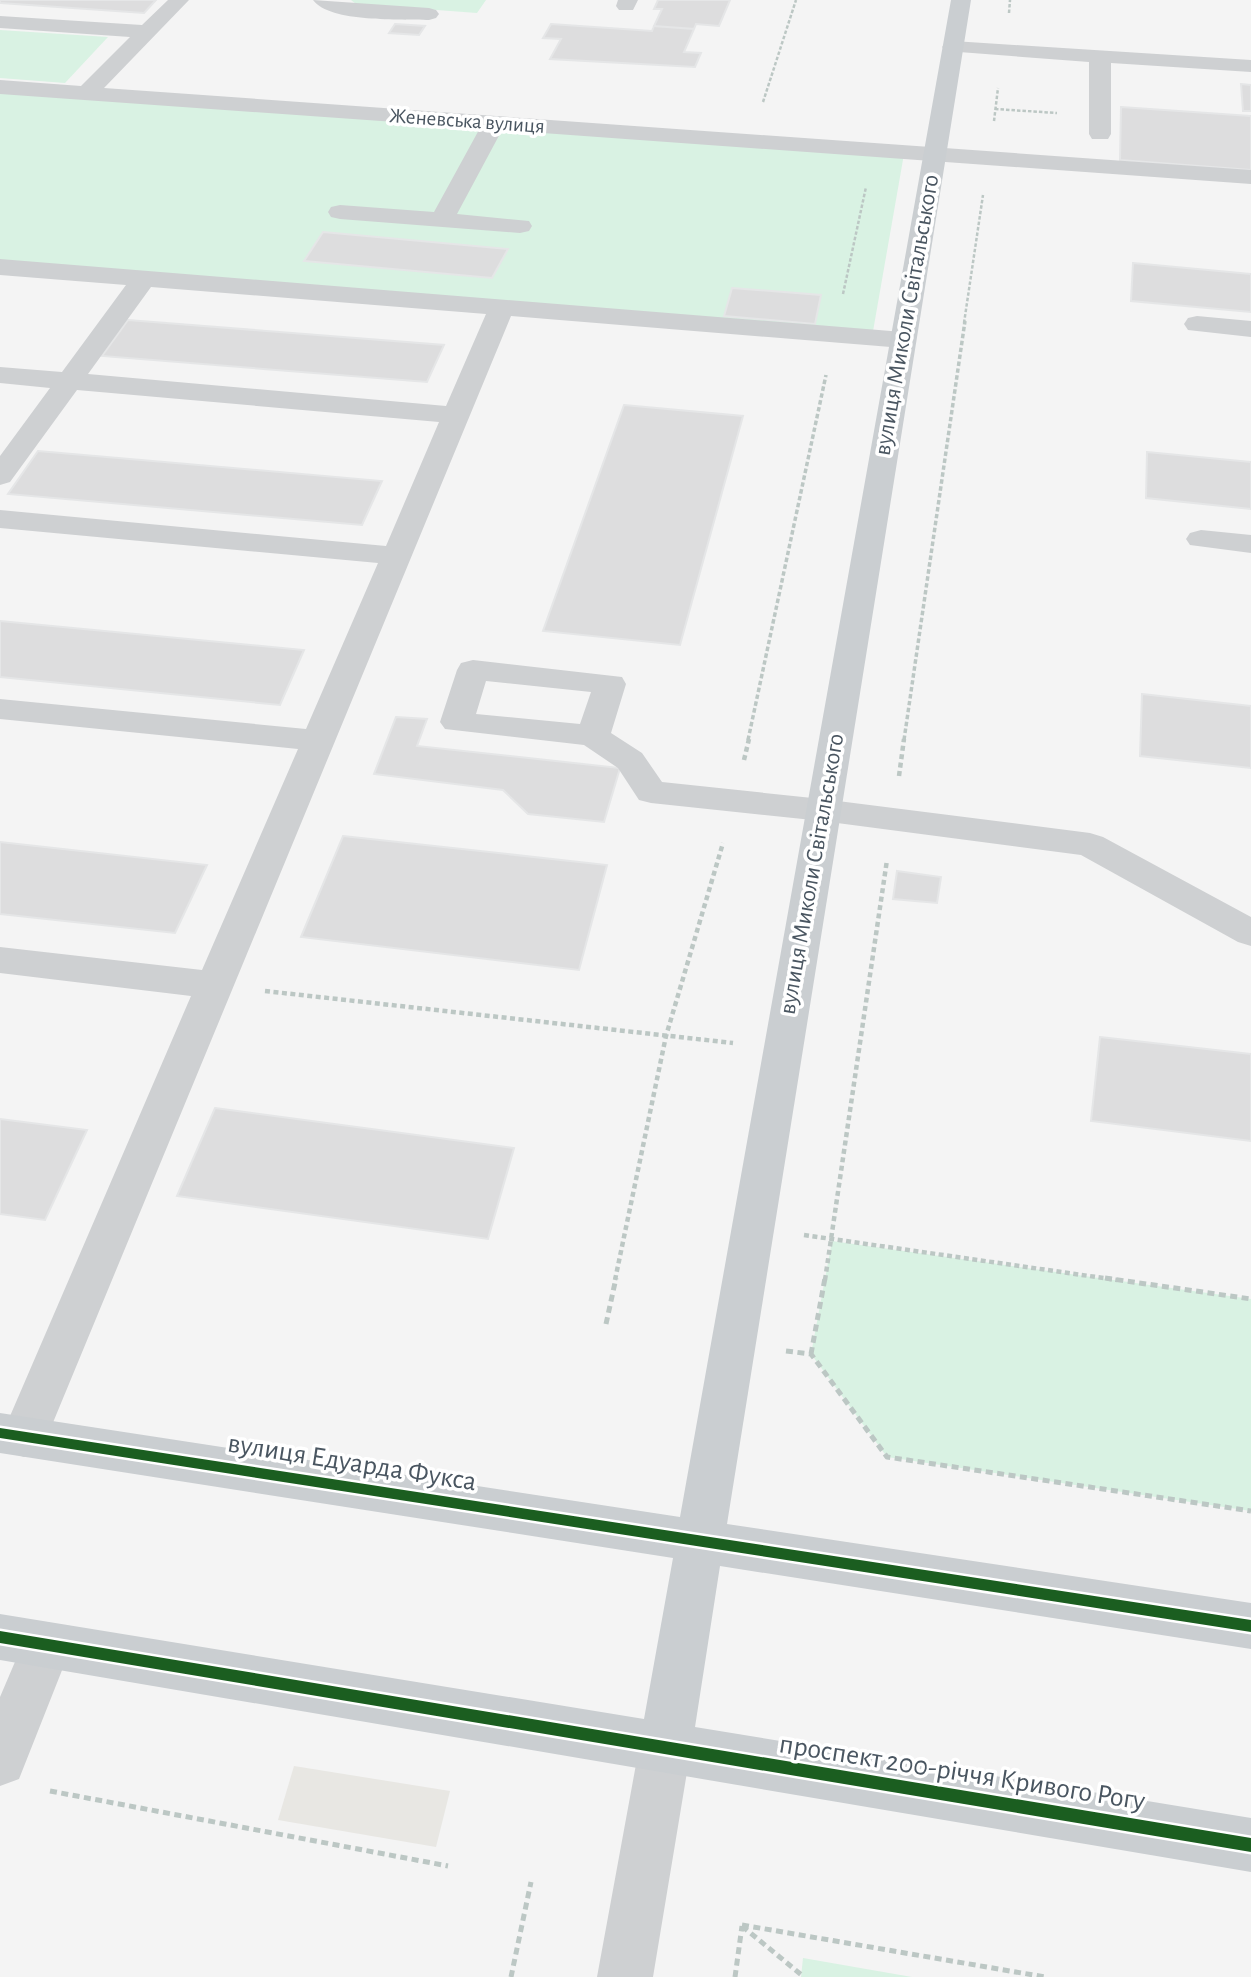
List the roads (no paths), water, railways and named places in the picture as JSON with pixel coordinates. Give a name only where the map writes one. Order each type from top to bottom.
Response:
[{"type":"main road","name":"вулиця Миколи Світальського","points":[[665,1748],[697,1542],[961,0]]},
{"type":"main road","name":"вулиця Едуарда Фукса","points":[[12,1435],[531,1513],[697,1542]]},
{"type":"main road","points":[[697,1542],[1251,1626]]},
{"type":"main road","points":[[24,1641],[665,1748]]},
{"type":"main road","name":"проспект 200-річчя Кривого Рогу","points":[[665,1748],[1251,1845]]},
{"type":"street","points":[[86,93],[178,0]]},
{"type":"street","points":[[323,0],[332,6],[429,13]]},
{"type":"street","points":[[0,22],[147,32]]},
{"type":"street","points":[[953,47],[1251,66]]},
{"type":"street","points":[[1100,56],[1100,125]]},
{"type":"street","name":"Женевська вулиця","points":[[0,87],[1251,177]]},
{"type":"street","points":[[442,220],[494,123]]},
{"type":"street","points":[[340,212],[520,226]]},
{"type":"street","points":[[0,267],[903,340]]},
{"type":"street","points":[[0,476],[144,278]]},
{"type":"street","points":[[12,1435],[215,985],[502,307]]},
{"type":"street","points":[[1198,324],[1251,329]]},
{"type":"street","points":[[0,375],[457,415]]},
{"type":"street","points":[[0,519],[397,556]]},
{"type":"street","points":[[1201,540],[1251,544]]},
{"type":"street","points":[[0,709],[318,741]]},
{"type":"street","points":[[593,736],[630,761],[651,792],[822,810],[1090,845],[1250,931]]},
{"type":"street","points":[[0,960],[215,985]]},
{"type":"street","points":[[0,1761],[24,1641]]},
{"type":"street","points":[[625,1977],[665,1748]]}]
